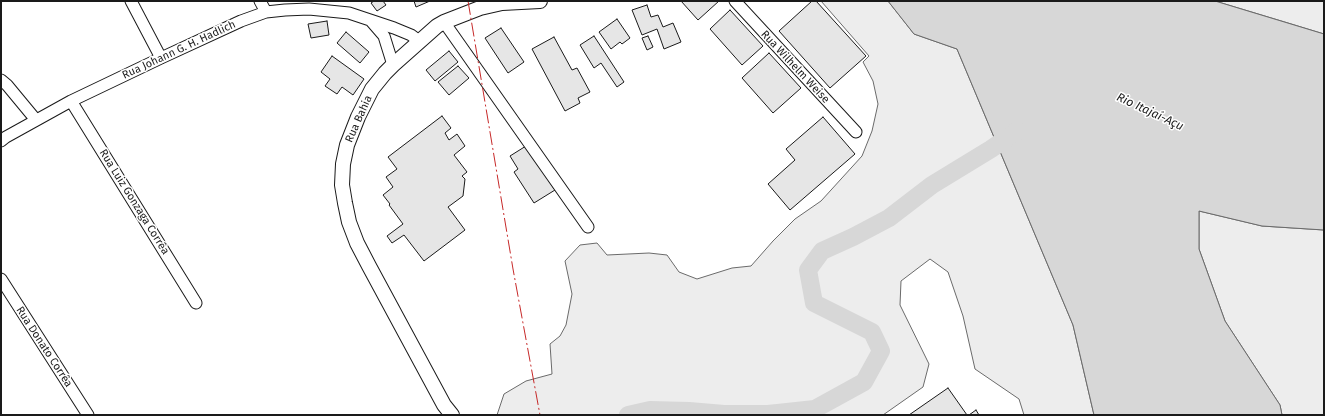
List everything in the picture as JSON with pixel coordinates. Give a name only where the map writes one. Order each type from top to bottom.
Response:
[{"type":"main road","name":"Rua Bahia","points":[[452,415],[444,405],[369,266],[349,222],[342,185],[347,145],[358,117],[372,89],[393,65],[419,41],[444,22],[480,8],[502,3],[540,1]]},
{"type":"street","points":[[131,1],[161,58]]},
{"type":"street","points":[[260,1],[266,12]]},
{"type":"street","name":"Rua Wilhelm Weise","points":[[735,1],[856,132]]},
{"type":"street","name":"Rua Johann G. H. Hadlich","points":[[1,141],[71,101],[241,21],[266,12],[309,9],[349,13],[394,28],[411,35],[419,41]]},
{"type":"street","points":[[369,19],[384,36],[393,65]]},
{"type":"street","points":[[444,22],[588,227]]},
{"type":"street","points":[[384,36],[394,28]]},
{"type":"street","points":[[1,80],[7,85],[36,120]]},
{"type":"street","name":"Rua Luiz Gonzaga Corrêa","points":[[71,101],[196,303]]},
{"type":"street","name":"Rua Donato Corrêa","points":[[1,279],[88,415]]},
{"type":"shaded area","points":[[821,1],[888,1],[914,34],[957,49],[1073,325],[1094,415],[1024,415],[1019,399],[975,369],[963,316],[948,272],[930,259],[901,281],[900,305],[929,364],[923,387],[883,415],[497,415],[504,394],[526,381],[552,374],[550,344],[560,336],[566,325],[572,294],[565,261],[580,245],[597,243],[607,255],[649,253],[667,255],[679,272],[697,279],[732,268],[751,266],[795,219],[821,201],[862,156],[872,131],[878,104],[873,81],[863,62],[869,56]]},
{"type":"shaded area","points":[[1215,1],[1324,1],[1324,34],[1288,23]]},
{"type":"shaded area","points":[[1199,211],[1262,226],[1324,230],[1324,415],[1282,415],[1280,405],[1225,321],[1199,249]]},
{"type":"water","name":"Rio Itajaí-Açu","points":[[888,1],[1215,1],[1324,34],[1324,230],[1262,226],[1199,211],[1199,249],[1225,321],[1280,405],[1282,415],[1094,415],[1073,325],[957,49],[914,34]]},
{"type":"building","points":[[374,1],[383,1],[386,5],[377,11],[371,3]]},
{"type":"building","points":[[414,1],[430,1],[416,7]]},
{"type":"building","points":[[681,1],[719,1],[698,20]]},
{"type":"building","points":[[812,1],[816,1],[866,56],[830,88],[779,31]]},
{"type":"building","points":[[647,5],[651,17],[658,15],[663,27],[673,23],[681,42],[664,49],[657,29],[642,35],[632,10]]},
{"type":"building","points":[[730,10],[763,46],[742,65],[710,29]]},
{"type":"building","points":[[617,19],[630,38],[622,44],[620,42],[611,49],[599,32]]},
{"type":"building","points":[[327,21],[329,35],[311,38],[308,24]]},
{"type":"building","points":[[501,28],[524,62],[508,73],[485,38]]},
{"type":"building","points":[[346,32],[369,52],[360,63],[337,43]]},
{"type":"building","points":[[594,36],[624,82],[617,87],[601,63],[594,68],[580,45]]},
{"type":"building","points":[[648,36],[653,47],[647,50],[642,38]]},
{"type":"building","points":[[554,37],[572,70],[577,68],[590,92],[578,98],[580,103],[565,111],[532,49]]},
{"type":"building","points":[[449,51],[458,62],[435,81],[426,70]]},
{"type":"building","points":[[769,53],[801,88],[773,113],[742,78]]},
{"type":"building","points":[[332,56],[364,79],[353,95],[342,87],[337,94],[325,86],[330,79],[321,72]]},
{"type":"building","points":[[458,66],[469,78],[449,95],[438,82]]},
{"type":"building","points":[[442,116],[451,128],[445,133],[449,140],[457,134],[465,146],[454,155],[467,172],[462,176],[465,179],[463,196],[448,207],[465,230],[424,261],[404,235],[392,243],[387,236],[403,224],[383,195],[393,187],[386,177],[397,169],[388,157]]},
{"type":"building","points":[[823,117],[855,154],[790,210],[768,184],[795,160],[786,149]]},
{"type":"building","points":[[526,146],[555,190],[534,203],[514,172],[518,169],[510,156]]},
{"type":"building","points":[[948,388],[967,415],[909,415]]},
{"type":"building","points":[[976,410],[979,415],[969,415]]},
{"type":"waterway","points":[[628,415],[650,410],[724,414],[768,414],[815,409],[864,382],[881,351],[872,332],[814,303],[808,270],[822,251],[889,218],[932,185],[991,149],[1017,131]]},
{"type":"power","points":[[468,1],[513,269],[540,415]]}]
